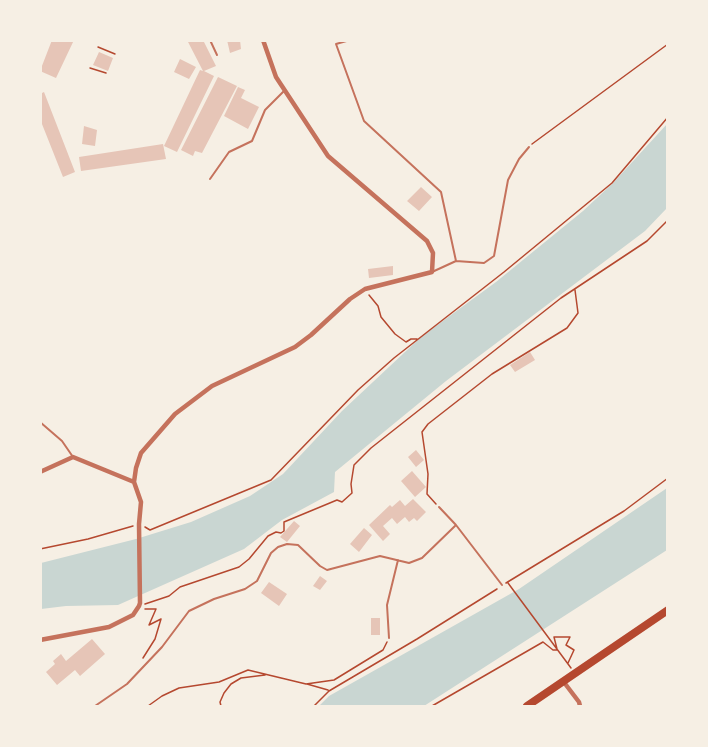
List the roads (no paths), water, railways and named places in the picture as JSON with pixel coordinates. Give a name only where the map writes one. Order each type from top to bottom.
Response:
[{"type":"main road","points":[[527,706],[668,610]]},
{"type":"street","points":[[40,640],[109,627],[133,615],[139,606],[141,502],[134,482],[141,453],[175,414],[212,386],[295,347],[312,335],[350,299],[365,289],[432,272],[433,254],[427,241],[328,156],[276,77],[263,40]]},
{"type":"street","points":[[40,472],[73,457],[134,482]]},
{"type":"street","points":[[563,681],[580,706]]},
{"type":"lane","points":[[210,40],[217,55]]},
{"type":"lane","points":[[350,40],[336,44],[364,121],[441,192],[456,261]]},
{"type":"lane","points":[[210,179],[229,152],[252,141],[265,110],[285,90]]},
{"type":"lane","points":[[432,272],[456,261],[484,262],[494,256],[508,180],[519,159],[529,147]]},
{"type":"lane","points":[[40,422],[62,441],[73,457]]},
{"type":"lane","points":[[439,507],[456,525],[502,585]]},
{"type":"lane","points":[[95,706],[127,684],[162,647],[189,611],[214,599],[245,589],[257,581],[271,553],[278,547],[287,544],[298,545],[327,570],[380,556],[409,563],[422,558],[456,525]]},
{"type":"lane","points":[[389,638],[387,605],[398,560]]}]
